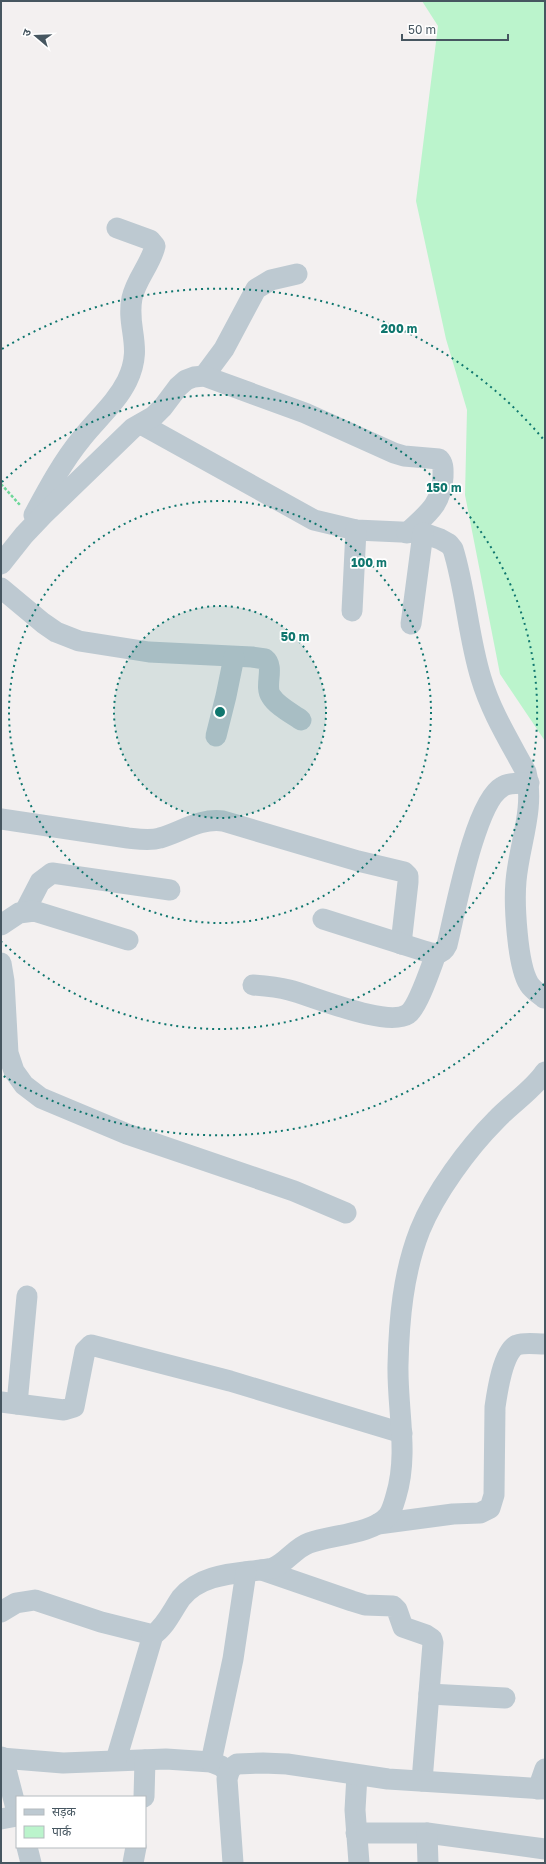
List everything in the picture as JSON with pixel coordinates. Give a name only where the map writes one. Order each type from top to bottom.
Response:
[{"type":"street","points":[[24,535],[44,496],[64,463],[81,438],[115,400],[126,383],[132,369],[135,357],[136,342],[131,311],[132,296],[155,246],[150,240],[117,228]]},
{"type":"street","points":[[204,376],[224,349],[256,290],[271,280],[297,274]]},
{"type":"street","points":[[1,564],[24,535],[128,434],[163,407],[178,387],[186,380],[204,376],[305,413],[394,453],[404,456],[439,459],[443,465],[440,498],[415,533],[411,624]]},
{"type":"street","points":[[141,424],[314,520],[356,530],[415,533],[440,539],[449,544],[453,549],[470,636],[483,684],[490,704],[526,772],[529,783],[530,793],[516,882],[516,908],[523,968],[528,983],[545,1001]]},
{"type":"street","points":[[352,611],[356,530]]},
{"type":"street","points":[[1,588],[56,632],[79,641],[149,652],[252,657],[268,661],[268,691],[271,697],[301,720]]},
{"type":"street","points":[[216,736],[234,657]]},
{"type":"street","points":[[323,919],[436,954],[445,950],[478,824],[486,806],[494,794],[503,786],[529,783]]},
{"type":"street","points":[[1,819],[149,840],[160,838],[198,822],[223,820],[358,861],[404,872],[408,876],[408,882],[402,944]]},
{"type":"street","points":[[25,911],[40,882],[52,873],[170,890]]},
{"type":"street","points":[[1,925],[19,913],[34,910],[128,940]]},
{"type":"street","points":[[253,984],[289,990],[360,1012],[390,1018],[402,1017],[409,1014],[415,1006],[436,954]]},
{"type":"street","points":[[1,963],[4,981],[8,1053],[14,1071],[24,1085],[41,1098],[127,1134],[294,1191],[346,1213]]},
{"type":"street","points":[[378,1524],[388,1516],[398,1488],[403,1446],[398,1367],[401,1312],[408,1265],[420,1229],[440,1193],[470,1148],[545,1072]]},
{"type":"street","points":[[27,1296],[9,1403],[64,1410],[74,1408],[84,1356],[88,1347],[91,1345],[230,1381],[402,1433]]},
{"type":"street","points":[[116,1760],[153,1635],[162,1627],[189,1590],[198,1584],[219,1576],[254,1571],[280,1565],[300,1547],[309,1543],[362,1530],[378,1524],[453,1514],[480,1513],[490,1508],[494,1494],[496,1393],[506,1359],[511,1349],[517,1345],[545,1344]]},
{"type":"street","points":[[254,1571],[366,1605],[390,1605],[395,1607],[403,1627],[432,1638],[422,1781]]},
{"type":"street","points":[[233,1863],[227,1779],[220,1767],[233,1659],[254,1571]]},
{"type":"street","points":[[1,1612],[16,1603],[35,1600],[101,1622],[153,1635]]},
{"type":"street","points":[[429,1694],[505,1698]]},
{"type":"street","points":[[16,1808],[2,1758],[62,1763],[145,1760],[220,1767],[252,1763],[287,1764],[357,1775],[542,1789],[545,1769]]},
{"type":"street","points":[[144,1796],[145,1760]]},
{"type":"street","points":[[357,1775],[355,1810],[359,1863]]},
{"type":"street","points":[[1,1819],[16,1816]]},
{"type":"street","points":[[356,1833],[427,1833],[545,1849]]},
{"type":"street","points":[[427,1833],[428,1863]]},
{"type":"street","points":[[27,1848],[31,1863]]},
{"type":"street","points":[[132,1863],[136,1848]]},
{"type":"path","points":[[1,484],[6,489]]},
{"type":"green space","points":[[422,1],[545,1],[545,741],[500,674],[465,495],[467,410],[446,339],[416,201],[438,26]]}]
